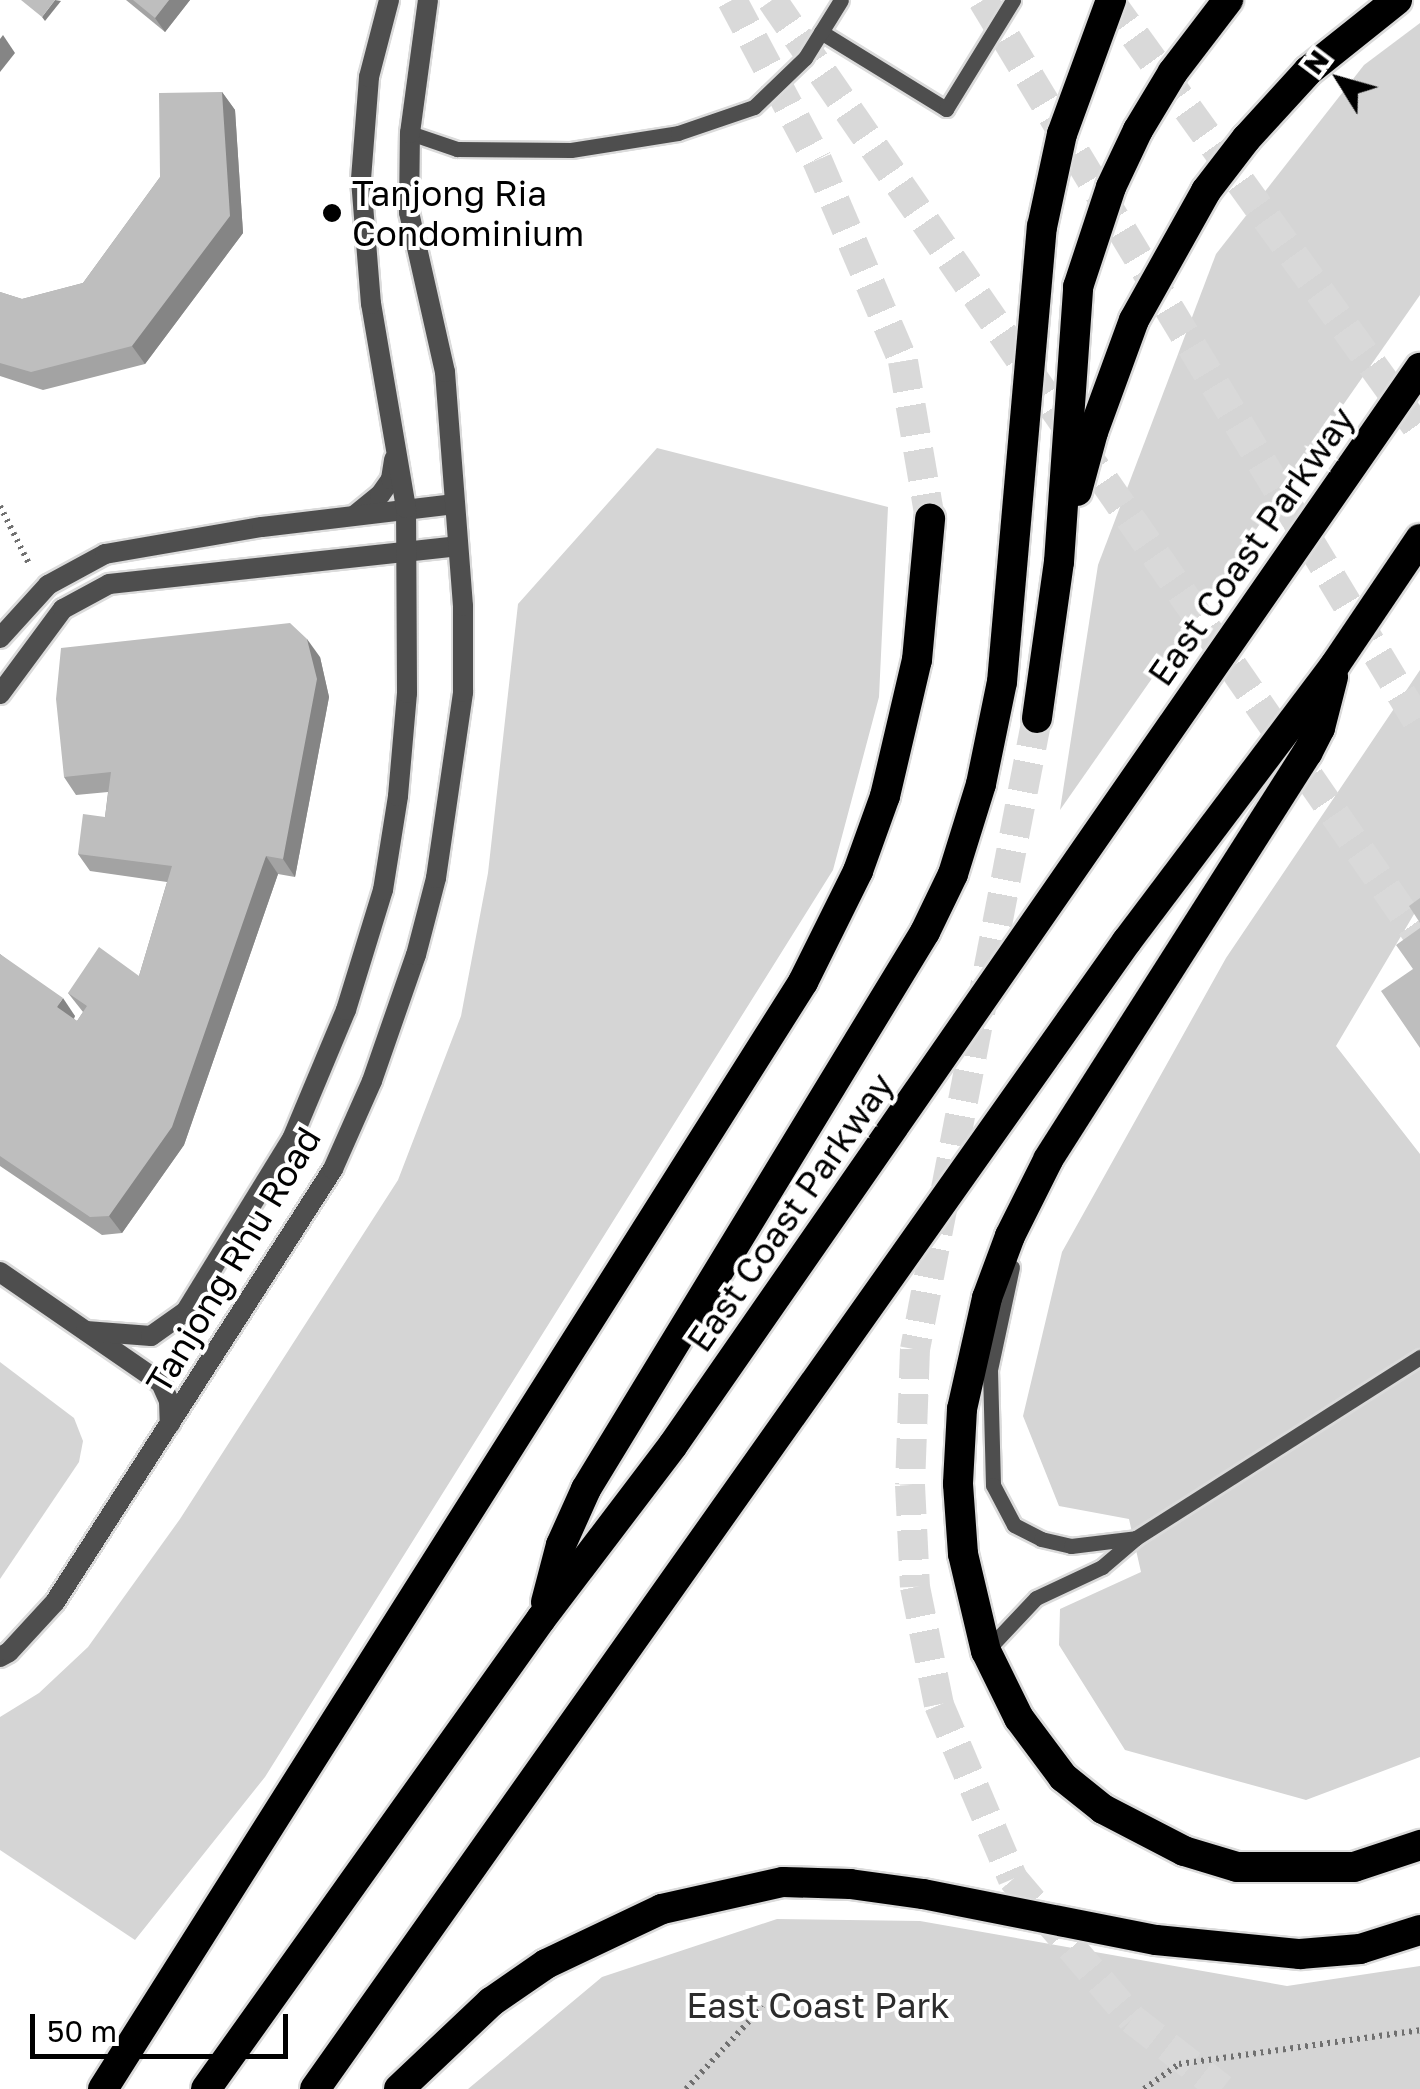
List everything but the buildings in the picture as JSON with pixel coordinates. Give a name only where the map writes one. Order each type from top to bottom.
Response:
[{"type":"highway","points":[[541,1619],[560,1545],[586,1489],[925,932],[953,874],[980,784],[1002,682],[1042,227],[1062,134],[1111,0]]},
{"type":"highway","points":[[1037,718],[1059,562],[1078,287],[1092,236],[1138,130],[1173,72],[1228,0]]},
{"type":"highway","points":[[1059,562],[1093,432],[1134,320],[1206,191],[1246,139],[1308,71],[1398,0]]},
{"type":"highway","name":"East Coast Parkway","points":[[206,2089],[541,1619],[673,1445],[1420,368]]},
{"type":"highway","points":[[103,2089],[803,982],[858,871],[885,796],[917,660],[930,519]]},
{"type":"highway","points":[[316,2089],[1127,941],[1335,664],[1420,539]]},
{"type":"highway","points":[[1335,664],[1320,728],[1307,753],[1048,1160],[1024,1205],[987,1298],[962,1410],[958,1484],[963,1554],[986,1652],[1020,1718],[1063,1777],[1141,1832],[1184,1851],[1255,1868],[1354,1866],[1420,1845]]},
{"type":"highway","points":[[400,2089],[491,2002],[546,1964],[662,1909],[783,1882],[850,1884],[923,1894],[1156,1940],[1300,1954],[1360,1949],[1420,1930]]},
{"type":"street","name":"Tanjong Rhu Road","points":[[86,1331],[152,1336],[186,1312],[292,1138],[346,1010],[382,890],[398,796],[406,693],[406,508],[371,304],[360,179],[369,77],[389,0]]},
{"type":"street","name":"Tanjong Rhu Road","points":[[0,1656],[9,1652],[55,1602],[333,1169],[372,1081],[416,955],[436,878],[463,692],[458,546],[445,372],[409,212],[410,132],[428,0]]},
{"type":"street","name":"Tanjong Rhu Road","points":[[354,516],[380,495],[391,479],[396,450]]},
{"type":"street","points":[[0,638],[48,584],[106,554],[208,534],[455,504]]},
{"type":"street","points":[[0,694],[63,609],[110,584],[458,546]]},
{"type":"street","points":[[106,554],[110,584]]},
{"type":"street","name":"Tanjong Rhu Road","points":[[0,1272],[161,1383],[169,1400],[170,1424]]},
{"type":"lane","points":[[410,132],[457,149],[571,150],[678,133],[754,107],[806,58],[841,0]]},
{"type":"lane","points":[[822,32],[946,109],[1013,0]]},
{"type":"lane","points":[[1024,1205],[990,1370],[993,1486],[1014,1525],[1042,1539],[1071,1546],[1136,1538]]},
{"type":"lane","points":[[986,1652],[1036,1598],[1102,1568],[1136,1538],[1420,1357]]},
{"type":"path","points":[[0,507],[31,569],[48,584]]},
{"type":"path","points":[[686,2089],[763,2006]]},
{"type":"path","points":[[1144,2089],[1179,2064],[1420,2030]]},
{"type":"green space","points":[[1420,23],[1420,295],[1060,810],[1098,565],[1216,254],[1364,65]]},
{"type":"green space","points":[[657,448],[888,507],[879,697],[833,870],[265,1777],[135,1940],[0,1850],[0,1717],[39,1693],[88,1647],[180,1519],[398,1180],[461,1016],[488,873],[518,604]]},
{"type":"green space","points":[[1420,670],[1420,904],[1336,1046],[1420,1154],[1420,1757],[1306,1800],[1125,1750],[1059,1645],[1060,1609],[1141,1572],[1129,1519],[1059,1506],[1023,1416],[1062,1252],[1226,958]]},
{"type":"green space","points":[[0,1362],[74,1418],[83,1441],[79,1462],[0,1579]]},
{"type":"green space","name":"East Coast Park","points":[[777,1919],[920,1921],[1287,1986],[1420,1966],[1420,2089],[468,2089],[602,1977]]},
{"type":"tunnel","points":[[732,0],[817,160],[903,361],[930,519]]},
{"type":"tunnel","points":[[772,0],[1420,938]]},
{"type":"tunnel","points":[[983,0],[1420,725]]},
{"type":"tunnel","points":[[1109,0],[1420,431]]},
{"type":"tunnel","points":[[1037,718],[915,1349],[910,1485],[915,1587],[939,1705],[1013,1879],[1132,2019],[1222,2089]]},
{"type":"place","name":"Tanjong Ria Condominium","points":[[332,213]]}]
